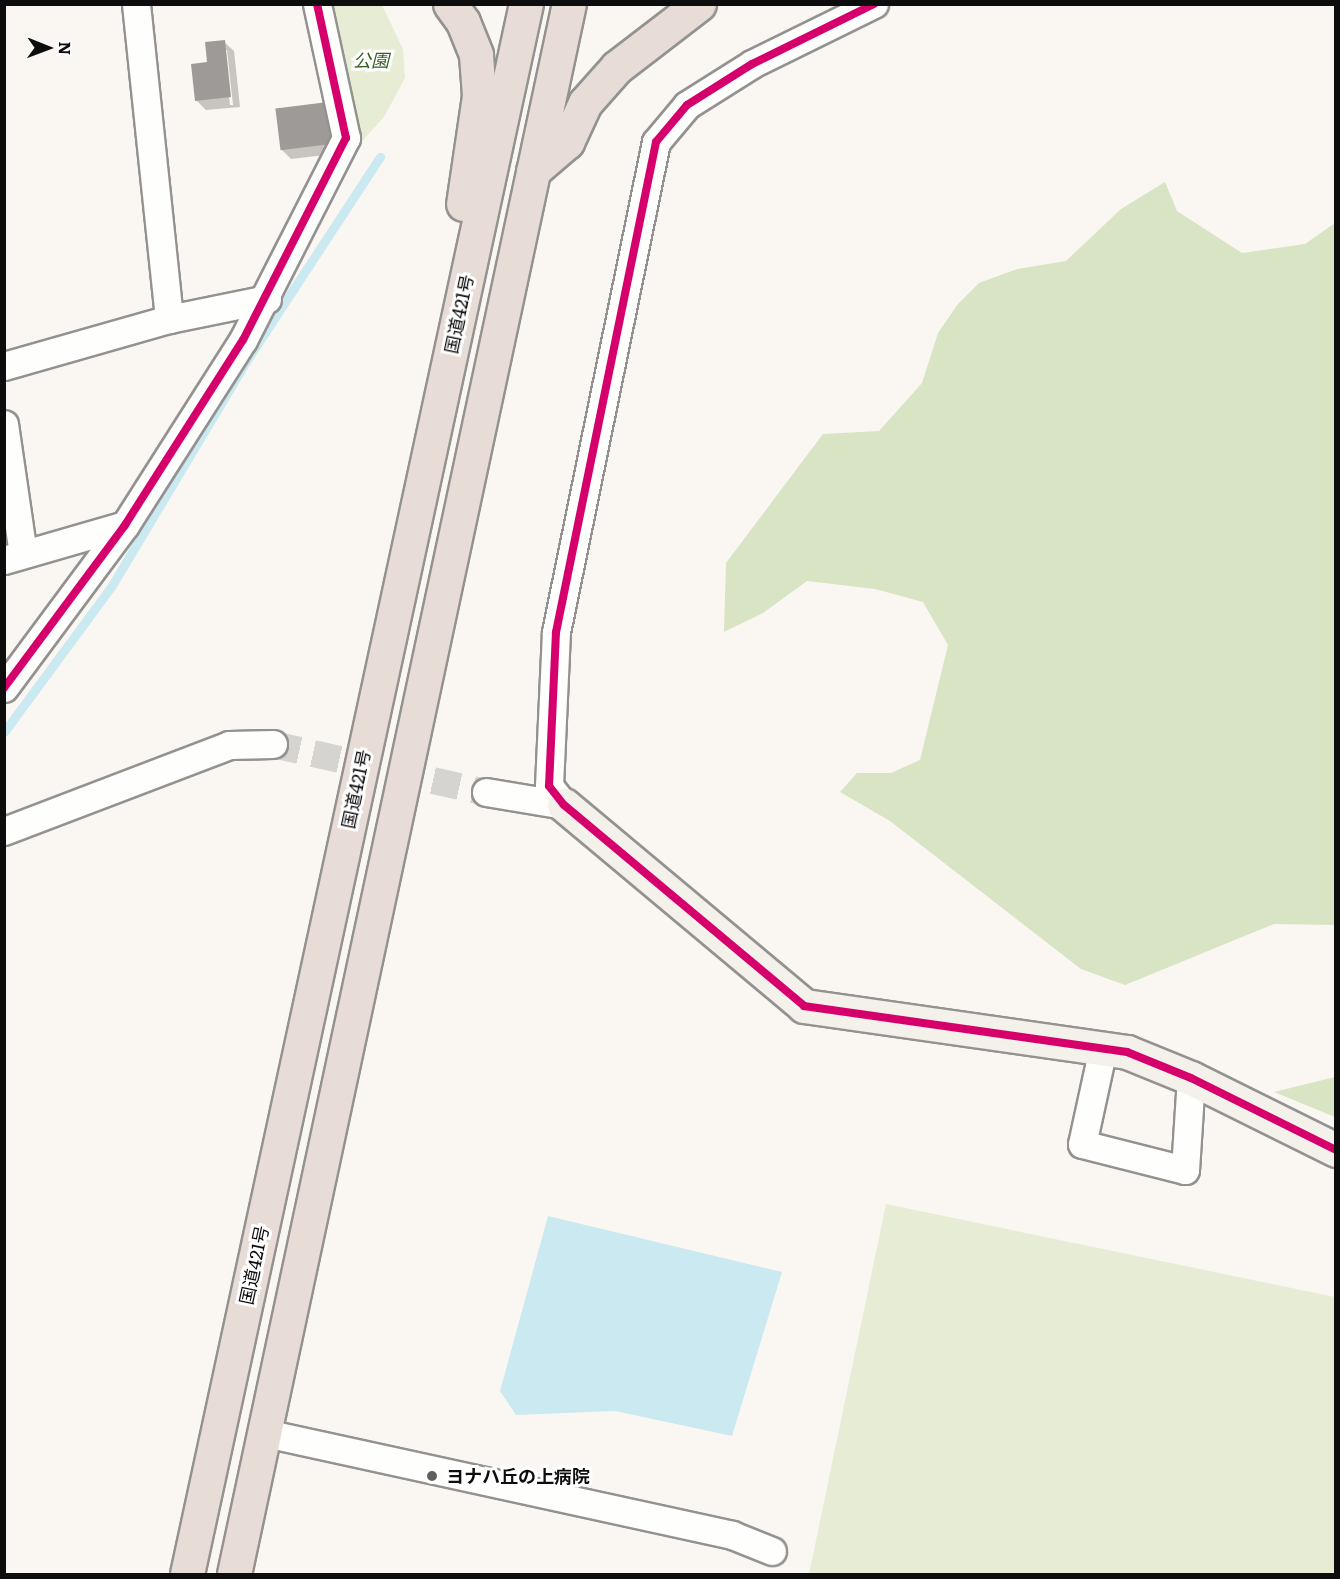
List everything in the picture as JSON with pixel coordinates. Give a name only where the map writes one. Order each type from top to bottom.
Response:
[{"type":"highway","points":[[450,4],[463,22],[476,55],[479,96],[463,192],[463,296]]},
{"type":"highway","name":"国道421号","points":[[187,1575],[526,4]]},
{"type":"highway","points":[[234,1575],[569,4]]},
{"type":"highway","points":[[533,171],[567,142],[585,103],[617,67],[699,4]]},
{"type":"street","points":[[136,4],[169,319]]},
{"type":"street","points":[[4,688],[125,525],[267,299],[345,138],[317,4]]},
{"type":"street","points":[[874,4],[752,64],[705,93],[687,105],[656,142],[556,632],[549,786],[564,805],[804,1006],[1127,1052],[1191,1078],[1335,1150]]},
{"type":"street","points":[[4,366],[169,319],[267,299]]},
{"type":"street","points":[[4,424],[14,557],[125,525]]},
{"type":"street","points":[[4,831],[229,744],[273,744]]},
{"type":"street","points":[[486,792],[564,805]]},
{"type":"street","points":[[1103,1048],[1082,1144],[1185,1170],[1191,1078]]},
{"type":"street","points":[[265,1433],[732,1535],[772,1551]]},
{"type":"green space","name":"公園","points":[[325,5],[382,5],[403,49],[405,78],[384,117],[356,148]]},
{"type":"green space","points":[[1165,182],[1177,211],[1242,253],[1305,244],[1335,223],[1336,925],[1274,924],[1125,985],[1081,969],[890,821],[840,792],[857,773],[891,773],[920,760],[948,645],[923,602],[875,589],[807,581],[763,613],[724,632],[726,563],[823,434],[879,431],[922,383],[938,333],[958,304],[979,283],[1017,269],[1066,261],[1121,209]]},
{"type":"green space","points":[[1335,1077],[1335,1117],[1274,1092]]},
{"type":"green space","points":[[886,1204],[1335,1297],[1335,1574],[809,1574]]},
{"type":"water","points":[[548,1216],[782,1272],[732,1436],[615,1411],[516,1415],[500,1391]]},
{"type":"building","points":[[225,40],[231,97],[195,101],[191,64],[207,62],[205,42]]},
{"type":"building","points":[[328,102],[333,144],[281,150],[275,108]]},
{"type":"waterway","points":[[4,732],[111,587],[247,360],[380,157]]},
{"type":"tunnel","points":[[273,744],[486,792]]},
{"type":"cycle path","points":[[4,688],[125,525],[243,340],[346,138],[317,4]]},
{"type":"cycle path","points":[[874,4],[752,64],[687,105],[656,142],[556,632],[549,786],[564,805],[804,1006],[1127,1052],[1191,1078],[1336,1150]]},
{"type":"place","name":"ヨナハ丘の上病院","points":[[432,1476]]}]
